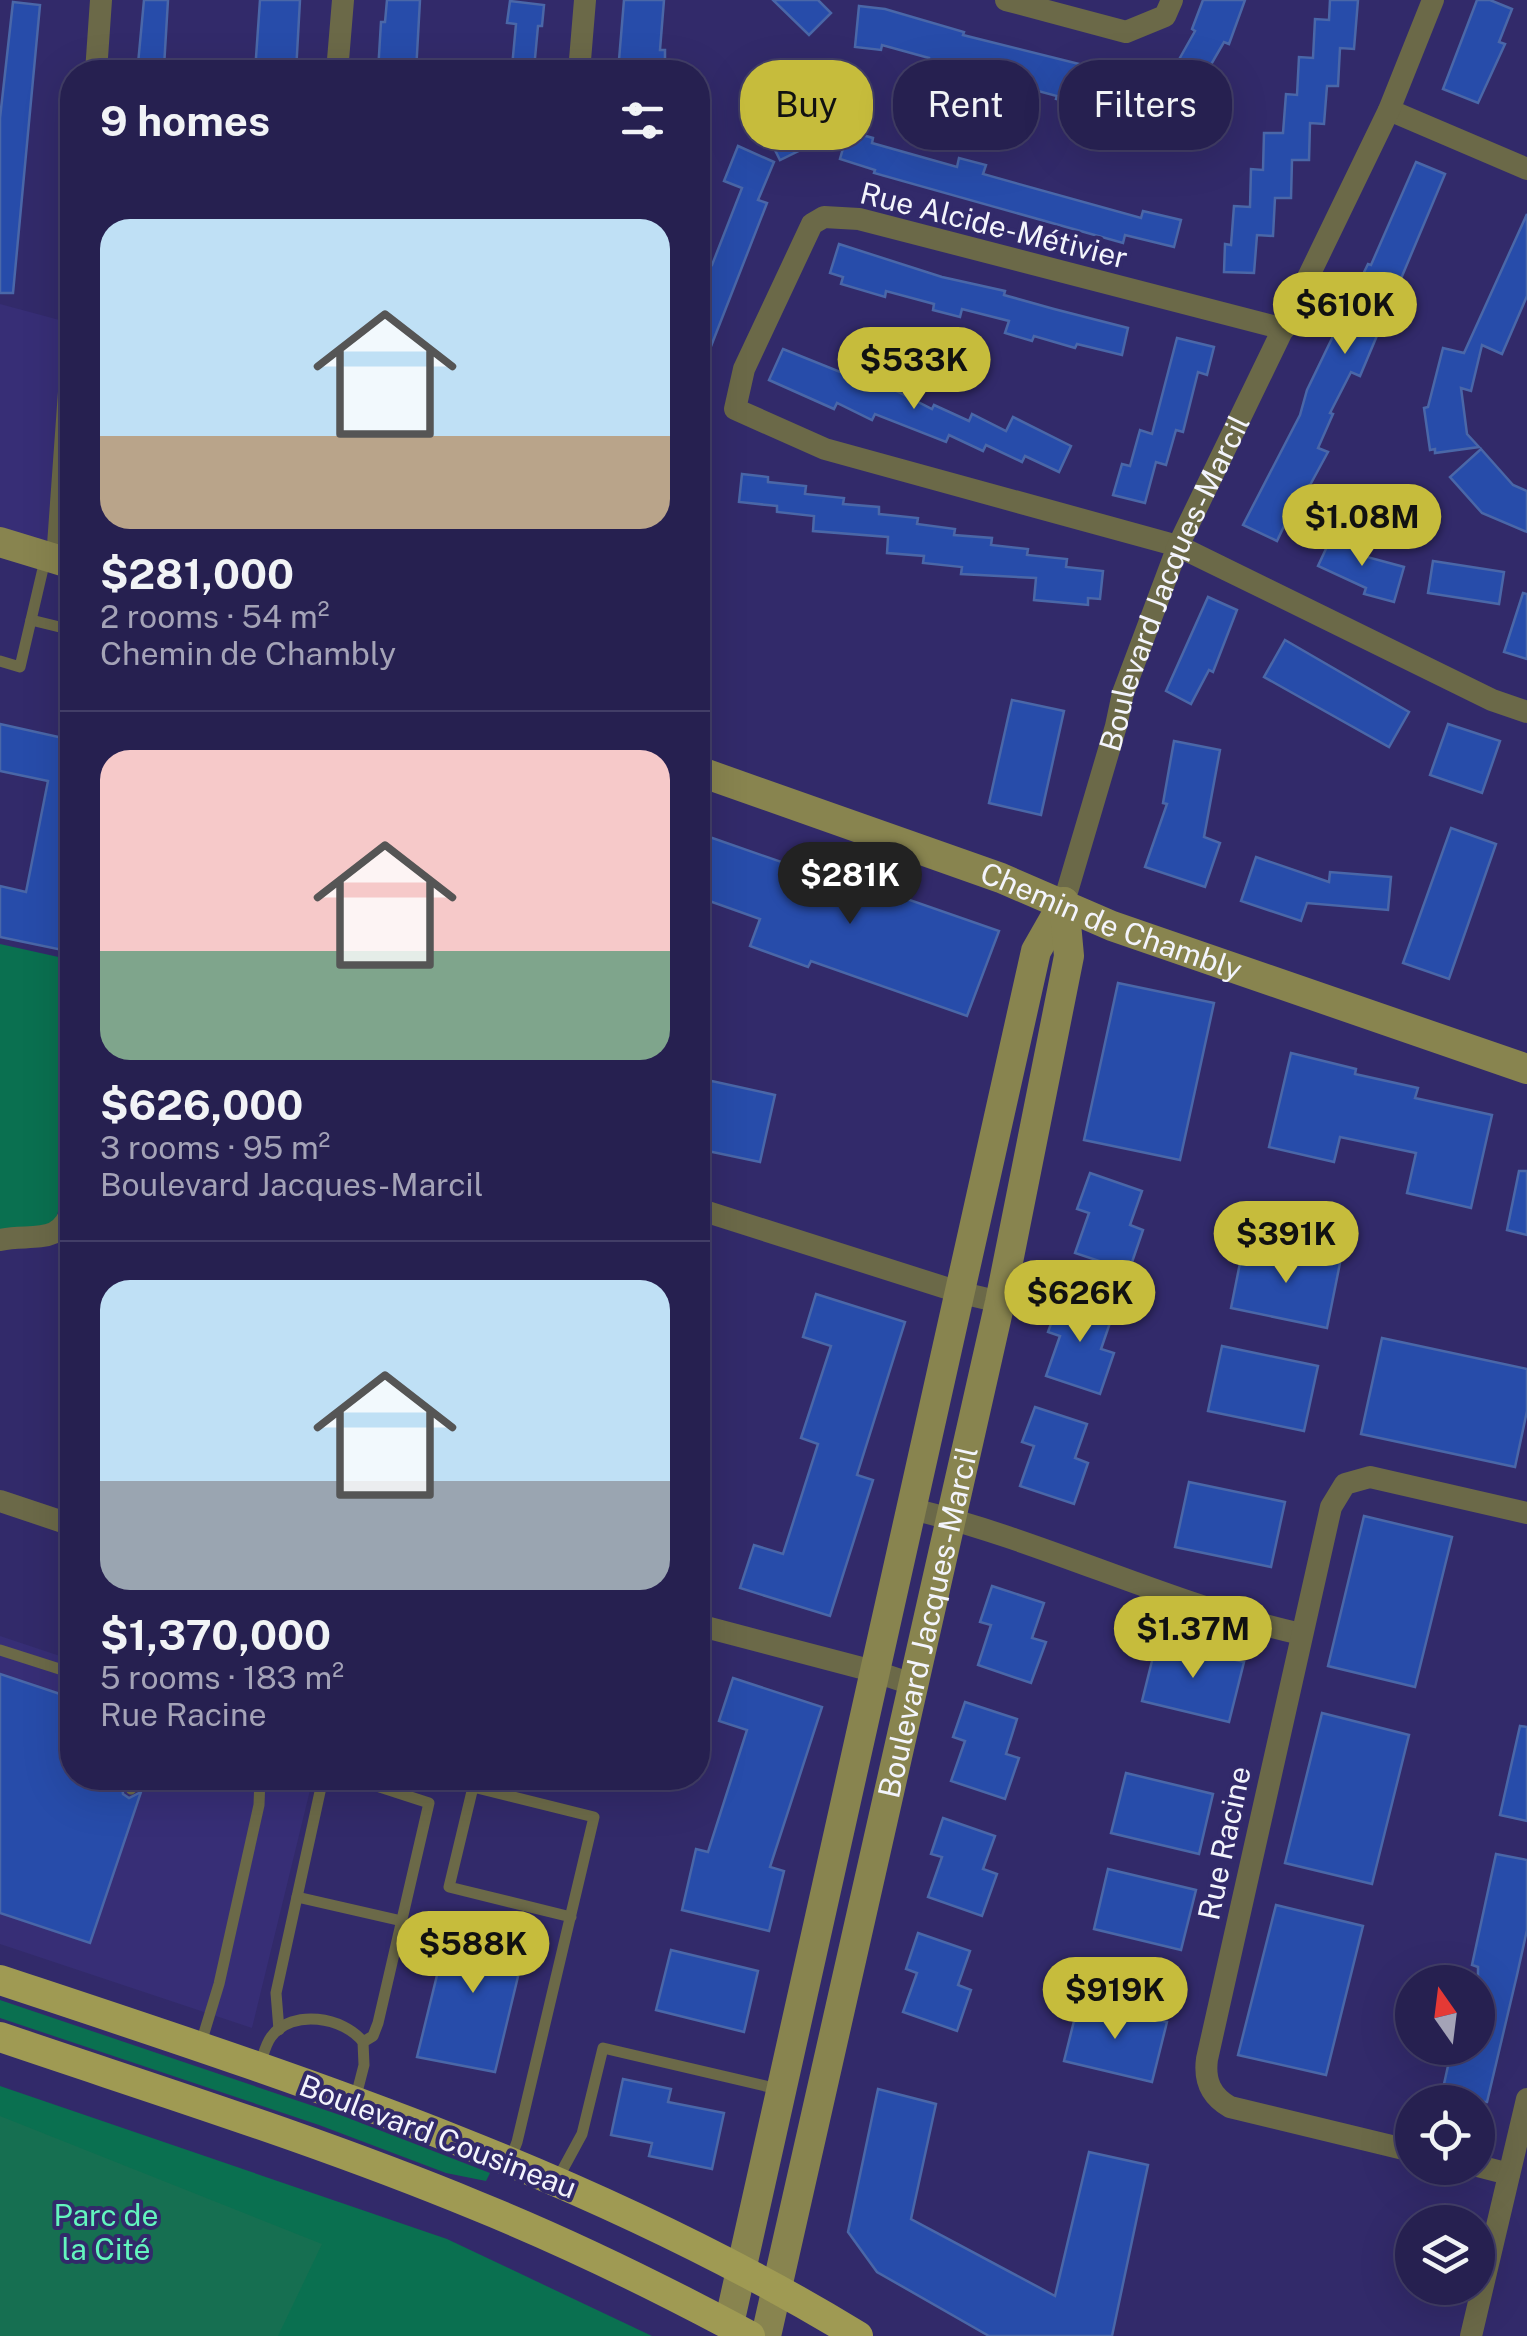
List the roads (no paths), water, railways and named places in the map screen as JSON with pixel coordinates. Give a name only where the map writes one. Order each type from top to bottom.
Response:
[{"type":"main road","name":"Boulevard Cousineau","points":[[0,1980],[355,2100],[510,2160],[742,2270],[858,2336]]},
{"type":"main road","name":"Boulevard Cousineau","points":[[0,2037],[324,2147],[456,2197],[568,2245],[740,2330]]},
{"type":"street","points":[[97,60],[102,0]]},
{"type":"street","points":[[338,60],[343,0]]},
{"type":"street","points":[[579,60],[585,0]]},
{"type":"street","points":[[1006,0],[1126,32],[1165,16],[1172,0]]},
{"type":"street","name":"Boulevard Jacques-Marcil","points":[[740,2330],[742,2270],[1036,951],[1064,902],[1123,693],[1178,546],[1389,110],[1433,0]]},
{"type":"street","points":[[1389,110],[1527,170]]},
{"type":"street","name":"Rue Alcide-Métivier","points":[[1178,546],[825,449],[736,409],[744,369],[812,224],[824,218],[860,219],[1284,330]]},
{"type":"street","points":[[0,542],[58,559],[60,529]]},
{"type":"street","points":[[1178,546],[1492,700],[1527,712]]},
{"type":"street","name":"Chemin de Chambly","points":[[710,776],[1064,902],[1112,926],[1527,1069]]},
{"type":"street","name":"Boulevard Jacques-Marcil","points":[[766,2336],[1000,1302],[1069,956],[1064,902]]},
{"type":"street","points":[[710,1212],[1000,1302]]},
{"type":"street","points":[[0,1240],[40,1240],[60,1229]]},
{"type":"street","name":"Rue Racine","points":[[1395,2147],[1230,2108],[1214,2095],[1206,2076],[1301,1634],[1336,1494],[1351,1480],[1370,1476],[1527,1513]]},
{"type":"street","points":[[0,1501],[60,1522]]},
{"type":"street","points":[[912,1509],[950,1518],[1243,1620],[1301,1634]]},
{"type":"street","points":[[710,1629],[912,1684]]},
{"type":"street","points":[[1471,2336],[1527,2099]]},
{"type":"street","points":[[1495,2170],[1509,2174]]},
{"type":"lane","points":[[0,662],[20,666],[31,620],[58,559]]},
{"type":"lane","points":[[31,620],[60,627]]},
{"type":"lane","points":[[0,1650],[60,1669]]},
{"type":"lane","points":[[199,2047],[219,1984],[260,1790]]},
{"type":"lane","points":[[279,2030],[276,1993],[320,1790]]},
{"type":"lane","points":[[362,2042],[372,2036],[378,2023],[429,1802],[412,1790]]},
{"type":"lane","points":[[472,1790],[449,1887],[571,1917]]},
{"type":"lane","points":[[485,1790],[594,1817],[518,2142],[510,2160]]},
{"type":"lane","points":[[297,1897],[402,1920]]},
{"type":"lane","points":[[258,2067],[269,2040],[279,2030],[299,2021],[324,2020],[349,2028],[362,2042],[364,2065],[355,2100]]},
{"type":"lane","points":[[557,2180],[582,2134],[603,2048],[782,2090]]},
{"type":"park label","name":"Parc de la Cité","points":[[106,2232]]}]
